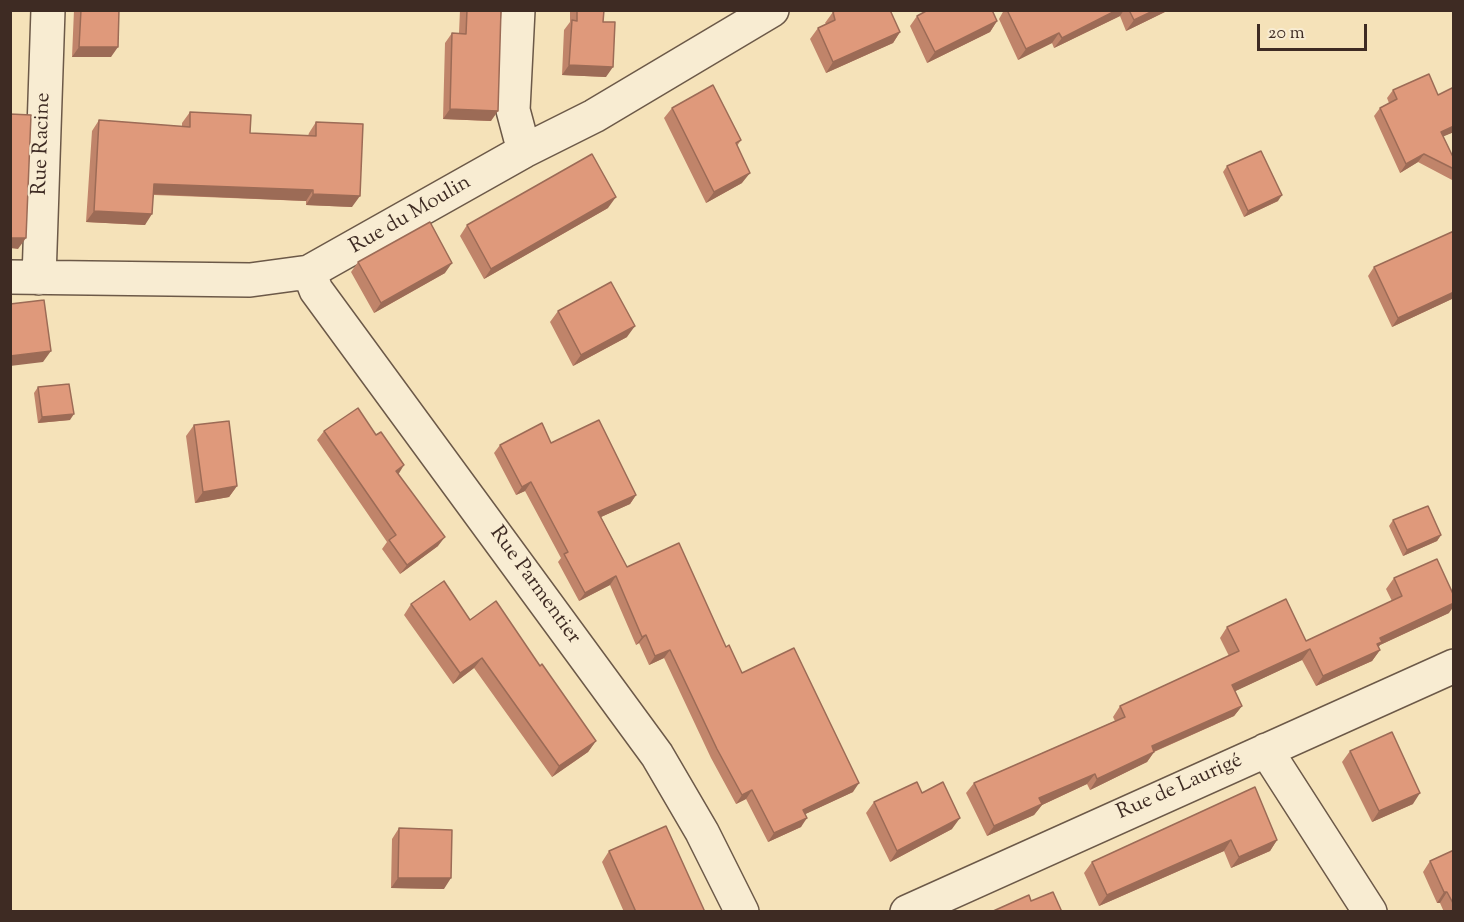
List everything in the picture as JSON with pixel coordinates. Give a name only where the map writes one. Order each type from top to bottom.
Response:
[{"type":"street","name":"Rue Racine","points":[[25,278],[48,10]]},
{"type":"street","points":[[518,10],[513,110],[524,151]]},
{"type":"street","name":"Rue du Moulin","points":[[25,278],[250,280],[309,272],[524,151],[594,116],[772,10]]},
{"type":"street","name":"Rue Parmentier","points":[[309,272],[316,290],[657,754],[697,824],[742,912]]},
{"type":"street","name":"Rue de Laurigé","points":[[907,912],[1454,666]]},
{"type":"street","points":[[1266,750],[1370,912]]},
{"type":"building","points":[[81,10],[119,10],[118,47],[79,47]]},
{"type":"building","points":[[467,10],[501,10],[498,111],[450,109],[452,33],[466,34]]},
{"type":"building","points":[[577,10],[604,10],[603,22],[615,22],[613,67],[569,65],[572,20],[577,21]]},
{"type":"building","points":[[837,10],[890,10],[900,32],[833,62],[818,28],[835,20],[833,12]]},
{"type":"building","points":[[928,10],[992,10],[997,21],[935,52],[917,16]]},
{"type":"building","points":[[1007,10],[1117,10],[1062,38],[1059,33],[1026,49]]},
{"type":"building","points":[[1129,10],[1155,10],[1134,20]]},
{"type":"building","points":[[1429,74],[1438,95],[1452,88],[1454,90],[1454,126],[1441,132],[1454,159],[1454,169],[1424,154],[1406,164],[1380,108],[1397,99],[1393,90]]},
{"type":"building","points":[[713,85],[741,140],[736,143],[750,173],[714,192],[672,108]]},
{"type":"building","points":[[190,112],[251,115],[250,133],[316,136],[316,122],[363,124],[360,196],[313,194],[313,190],[154,184],[152,214],[94,211],[99,120],[190,127]]},
{"type":"building","points":[[10,114],[31,115],[26,238],[10,238]]},
{"type":"building","points":[[1261,151],[1282,195],[1248,211],[1227,166]]},
{"type":"building","points":[[592,154],[616,197],[491,269],[467,225]]},
{"type":"building","points":[[430,222],[452,263],[381,303],[358,262]]},
{"type":"building","points":[[1454,231],[1454,292],[1398,318],[1374,267]]},
{"type":"building","points":[[611,282],[635,326],[581,355],[558,311]]},
{"type":"building","points":[[44,300],[51,351],[10,356],[10,304]]},
{"type":"building","points":[[69,384],[74,414],[42,417],[38,387]]},
{"type":"building","points":[[358,408],[376,435],[381,432],[404,465],[396,471],[445,537],[407,565],[389,540],[396,535],[324,431]]},
{"type":"building","points":[[599,420],[636,495],[598,512],[627,567],[679,543],[726,647],[729,645],[742,673],[794,648],[859,783],[803,810],[807,818],[774,833],[752,790],[742,795],[717,749],[670,650],[655,656],[646,635],[642,637],[616,576],[585,593],[564,554],[568,552],[531,482],[522,487],[500,445],[542,423],[551,443]]},
{"type":"building","points":[[229,421],[237,486],[203,492],[194,425]]},
{"type":"building","points":[[1428,506],[1441,535],[1407,550],[1393,520]]},
{"type":"building","points":[[1437,559],[1454,596],[1454,603],[1380,638],[1382,642],[1377,644],[1380,650],[1323,676],[1310,649],[1232,685],[1242,706],[1152,746],[1154,752],[1097,779],[1095,774],[1039,798],[1042,804],[994,826],[974,783],[1125,717],[1120,706],[1239,651],[1227,627],[1286,599],[1306,641],[1402,596],[1394,578]]},
{"type":"building","points":[[444,581],[470,620],[496,601],[540,666],[542,664],[596,741],[559,766],[482,658],[460,673],[411,604]]},
{"type":"building","points":[[1392,732],[1420,793],[1379,811],[1350,751]]},
{"type":"building","points":[[917,782],[922,793],[943,782],[960,818],[897,851],[874,802]]},
{"type":"building","points":[[1255,787],[1277,840],[1239,857],[1231,840],[1107,895],[1092,862]]},
{"type":"building","points":[[666,826],[705,912],[636,912],[609,851]]},
{"type":"building","points":[[399,828],[452,830],[451,878],[398,878]]},
{"type":"building","points":[[1454,850],[1454,905],[1447,892],[1444,892],[1430,861]]},
{"type":"building","points":[[1053,892],[1062,912],[991,912],[1029,895],[1031,901]]}]
